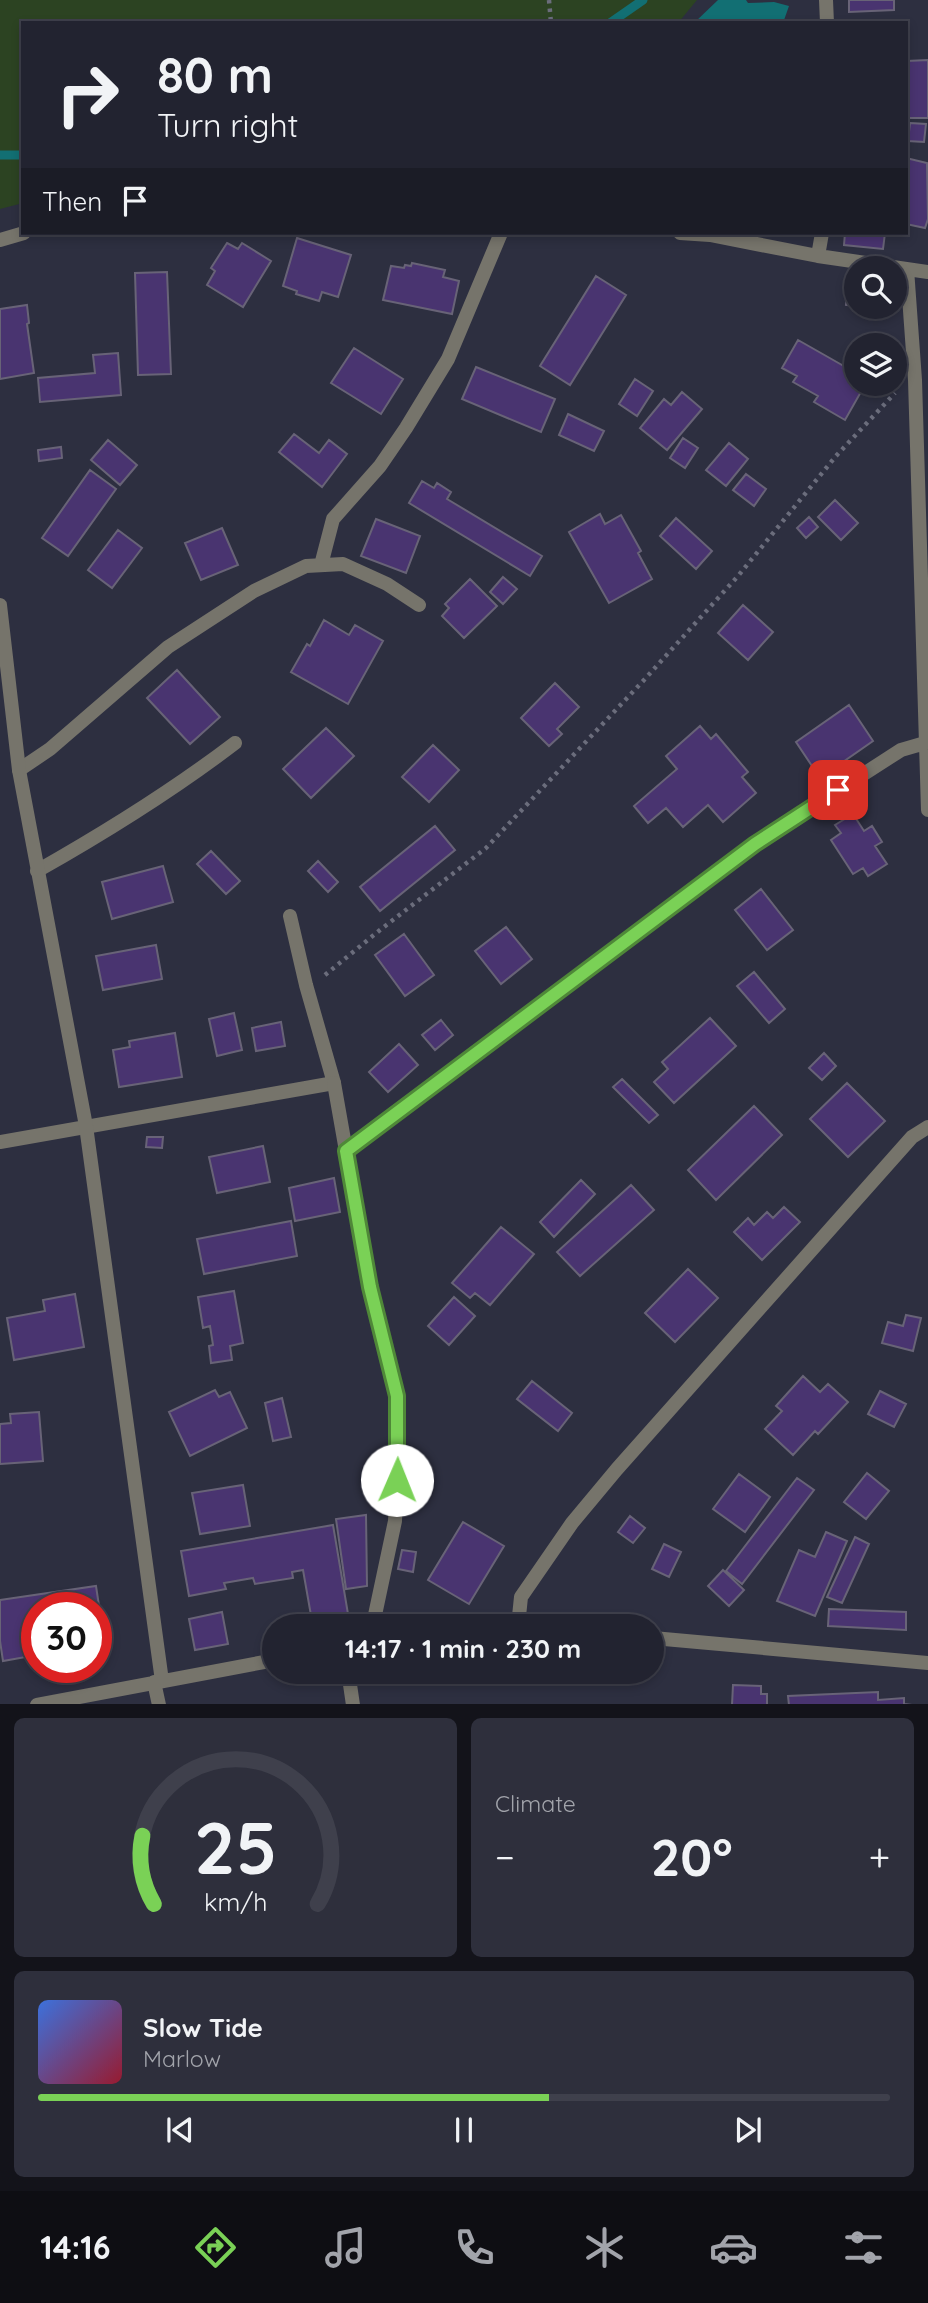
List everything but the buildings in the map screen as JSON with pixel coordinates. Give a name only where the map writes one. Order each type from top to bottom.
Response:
[{"type":"street","points":[[826,0],[827,21]]},
{"type":"street","points":[[0,240],[21,234]]},
{"type":"street","points":[[321,565],[333,519],[380,466],[448,359],[500,235]]},
{"type":"street","points":[[710,235],[844,260]]},
{"type":"street","points":[[818,256],[822,235]]},
{"type":"street","points":[[928,272],[907,269],[915,380],[928,810]]},
{"type":"street","points":[[19,770],[50,749],[168,646],[254,591],[306,566],[343,564],[387,584],[419,605]]},
{"type":"street","points":[[0,605],[19,770],[86,1126],[159,1704]]},
{"type":"street","points":[[37,871],[183,783],[235,743]]},
{"type":"street","points":[[346,1151],[755,844],[901,750],[925,743]]},
{"type":"street","points":[[290,916],[306,985],[334,1083],[370,1287],[397,1396],[395,1521],[375,1614]]},
{"type":"street","points":[[0,1142],[334,1083]]},
{"type":"street","points":[[519,1614],[521,1597],[572,1523],[835,1222],[912,1137],[928,1127]]},
{"type":"street","points":[[664,1639],[928,1663]]},
{"type":"street","points":[[37,1704],[262,1662]]},
{"type":"street","points":[[350,1684],[353,1704]]},
{"type":"path","points":[[549,0],[551,21]]},
{"type":"path","points":[[306,985],[319,980],[341,964],[380,930],[486,848],[729,587],[836,456],[889,397],[915,380]]},
{"type":"shaded area","points":[[0,0],[697,0],[680,21],[21,21],[21,204],[0,209]]},
{"type":"shaded area","points":[[718,0],[774,2],[789,6],[784,21],[696,21]]},
{"type":"waterway","points":[[613,21],[643,0]]},
{"type":"waterway","points":[[0,155],[21,155]]},
{"type":"route","points":[[397,1480],[397,1396],[370,1287],[346,1151],[755,844],[838,790]]}]
